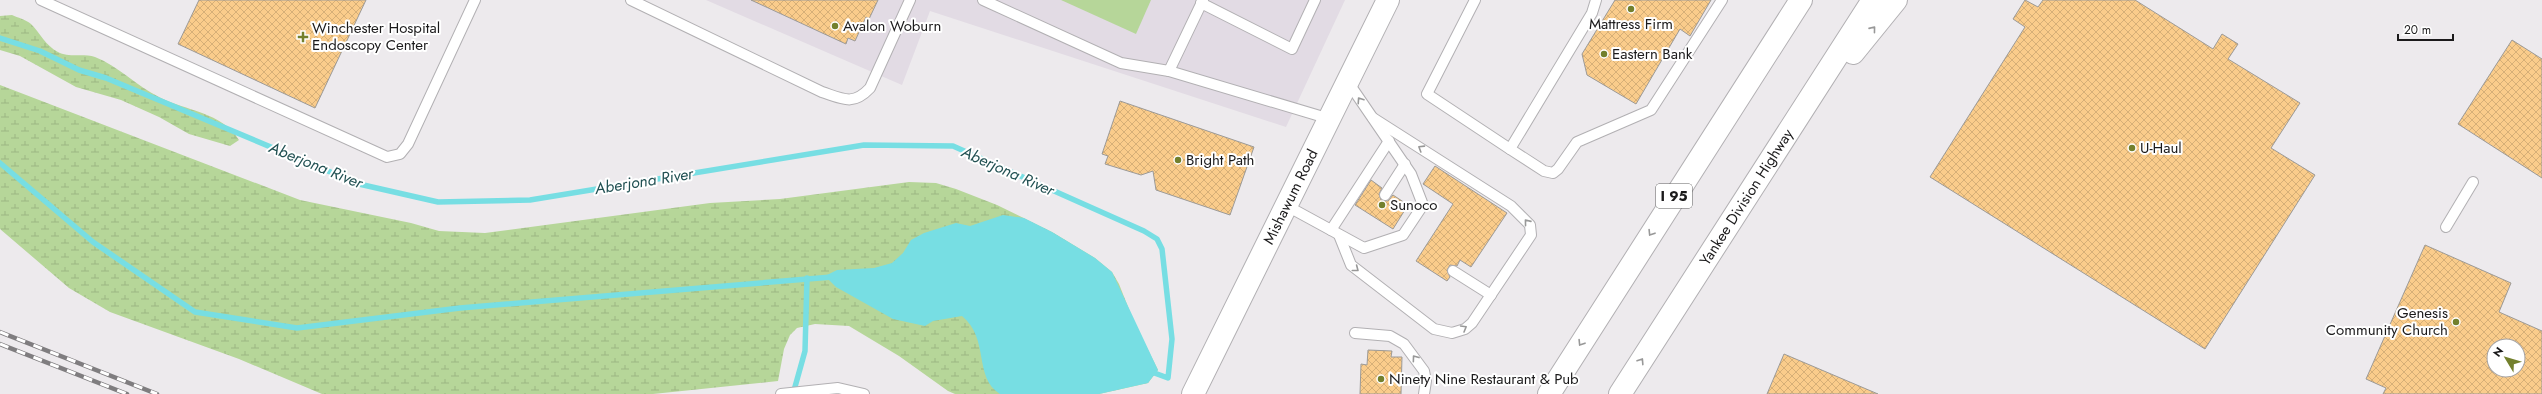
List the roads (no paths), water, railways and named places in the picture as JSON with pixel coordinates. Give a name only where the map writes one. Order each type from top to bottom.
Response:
[{"type":"main road","name":"Mishawum Road","points":[[1193,394],[1388,0]]},
{"type":"main road","points":[[1668,205],[1783,0]]},
{"type":"main road","name":"I 95","points":[[1549,394],[1668,205],[1801,0]]},
{"type":"main road","name":"Yankee Division Highway","points":[[1620,394],[1873,0]]},
{"type":"main road","points":[[1779,146],[1896,0]]},
{"type":"lane","points":[[41,0],[388,157],[400,154],[408,144],[476,0]]},
{"type":"lane","points":[[631,0],[822,92],[847,100],[861,98],[870,88],[910,0]]},
{"type":"lane","points":[[983,0],[1121,62],[1169,71],[1330,119]]},
{"type":"lane","points":[[1169,71],[1202,1],[1292,49],[1314,0]]},
{"type":"lane","points":[[1475,0],[1427,94],[1544,171],[1553,172],[1558,169],[1577,142],[1648,112],[1722,0]]},
{"type":"lane","points":[[1510,149],[1592,13],[1596,0]]},
{"type":"lane","points":[[1287,206],[1364,248],[1403,234],[1423,205],[1411,174],[1405,164],[1348,82]]},
{"type":"lane","points":[[1335,232],[1351,265],[1438,331],[1452,333],[1465,329],[1472,323],[1531,235],[1530,225],[1508,204],[1373,118]]},
{"type":"lane","points":[[1335,232],[1389,141]]},
{"type":"lane","points":[[1385,195],[1405,164]]},
{"type":"lane","points":[[2446,227],[2473,182]]},
{"type":"lane","points":[[1453,271],[1491,295]]},
{"type":"lane","points":[[1355,333],[1390,336],[1404,344],[1424,371],[1426,381],[1424,394]]},
{"type":"lane","points":[[781,394],[838,388],[864,394]]},
{"type":"water","points":[[1003,215],[1024,218],[1052,232],[1095,258],[1112,272],[1158,370],[1148,383],[1099,394],[1000,394],[992,387],[987,378],[983,368],[976,336],[971,325],[962,316],[933,321],[925,326],[893,319],[836,287],[825,276],[837,270],[874,268],[892,263],[903,253],[911,240],[924,233],[956,223],[970,226]]},
{"type":"waterway","name":"Aberjona River","points":[[0,38],[40,51],[79,70],[106,78],[359,184],[438,202],[530,200],[864,145],[953,146],[1144,231],[1157,239],[1162,249],[1172,339],[1168,378],[1149,371]]},
{"type":"waterway","points":[[0,163],[93,242],[195,312],[297,328],[460,308],[832,277]]},
{"type":"waterway","points":[[793,394],[805,351],[807,278]]},
{"type":"railway","points":[[0,332],[157,394]]},
{"type":"railway","points":[[0,344],[127,394]]},
{"type":"place","name":"Mattress Firm","points":[[1631,9]]},
{"type":"place","name":"Avalon Woburn","points":[[835,26]]},
{"type":"place","name":"Winchester Hospital Endoscopy Center","points":[[303,37]]},
{"type":"place","name":"Eastern Bank","points":[[1604,54]]},
{"type":"place","name":"U-Haul","points":[[2132,148]]},
{"type":"place","name":"Bright Path","points":[[1178,160]]},
{"type":"place","name":"Sunoco","points":[[1382,205]]},
{"type":"place","name":"Genesis Community Church","points":[[2456,322]]},
{"type":"place","name":"Ninety Nine Restaurant & Pub","points":[[1381,379]]}]
